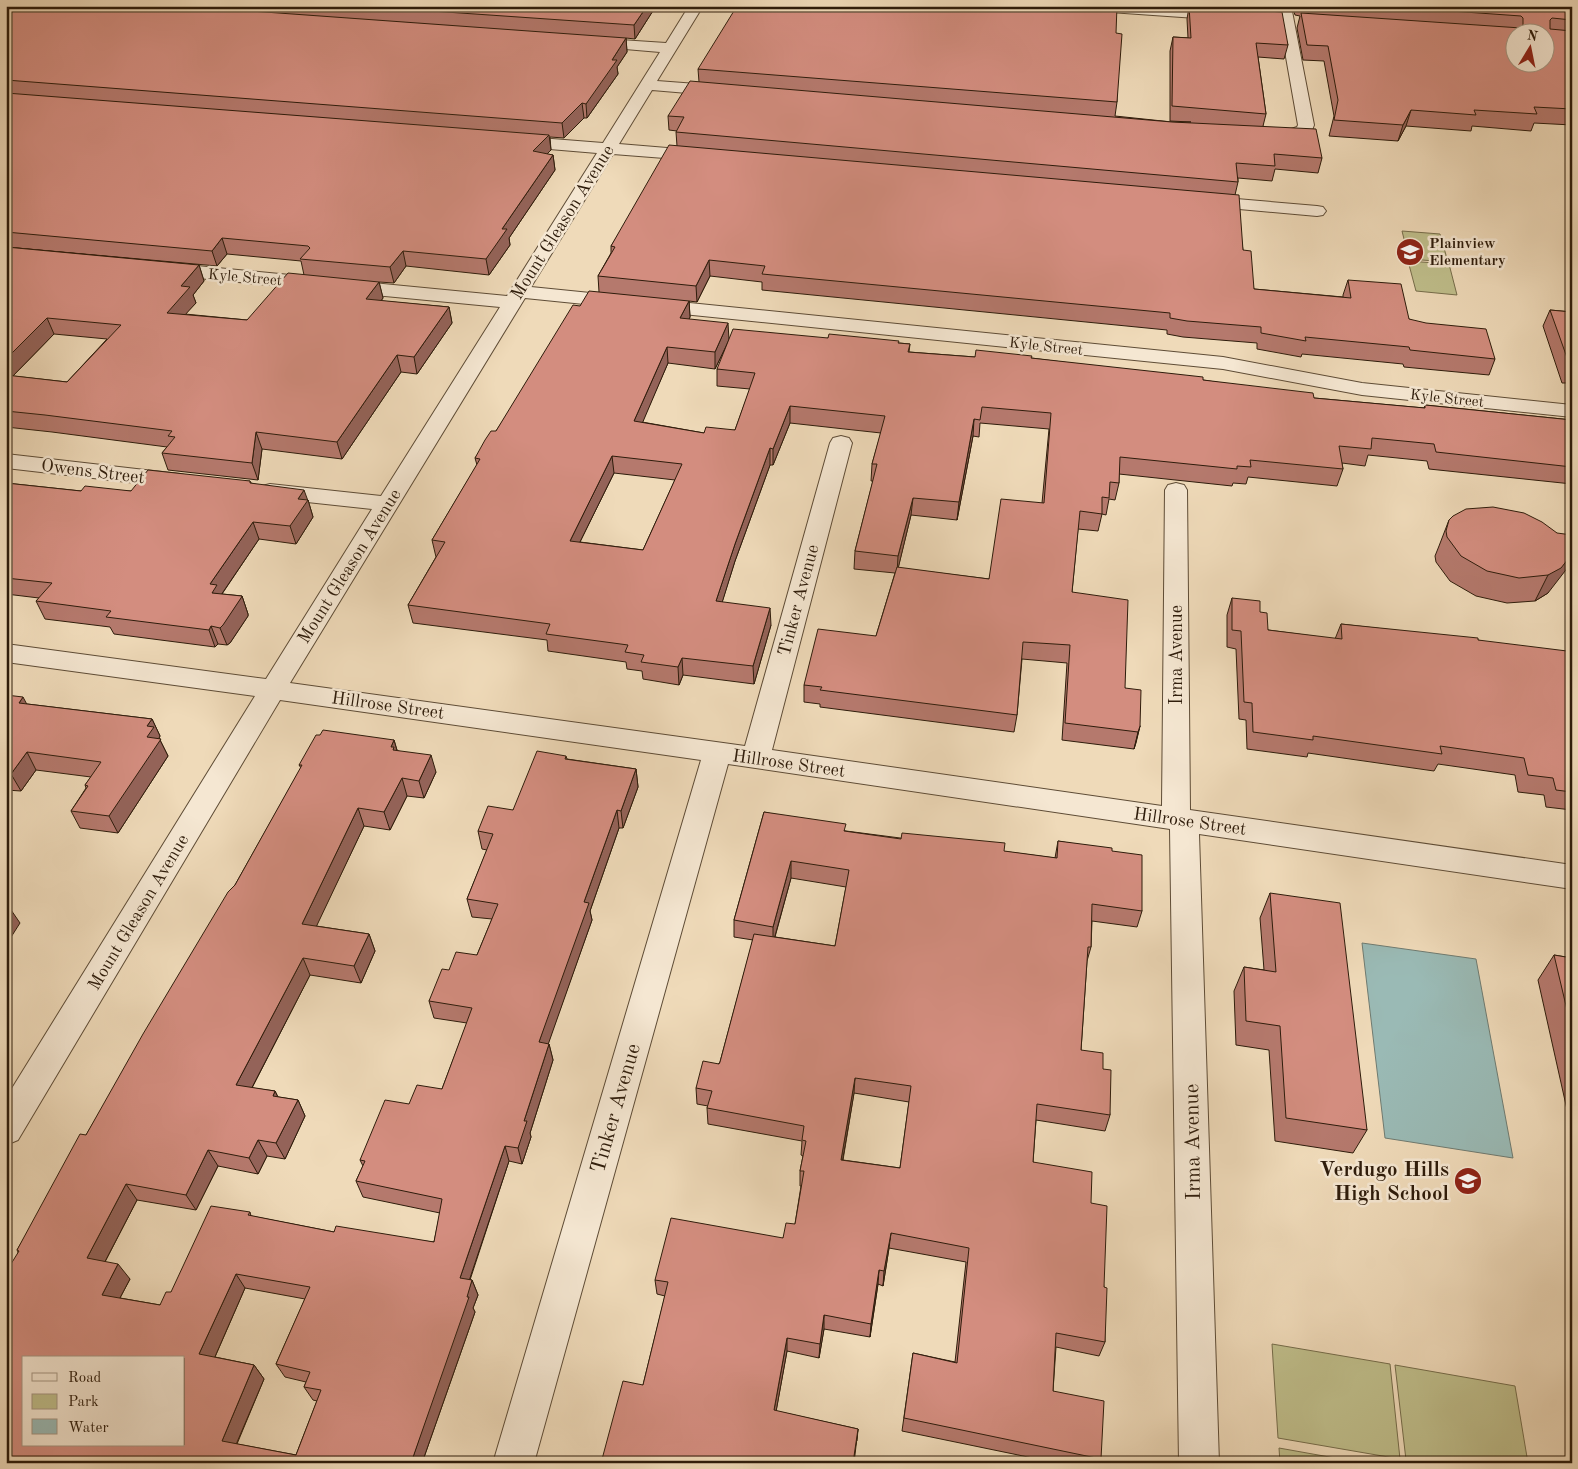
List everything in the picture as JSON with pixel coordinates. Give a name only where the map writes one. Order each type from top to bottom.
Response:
[{"type":"street","name":"Mount Gleason Avenue","points":[[6,1129],[274,689],[696,6]]},
{"type":"street","points":[[1081,6],[1238,17]]},
{"type":"street","points":[[1254,134],[1273,136],[1298,134],[1305,130],[1306,125],[1283,16],[1304,22]]},
{"type":"street","points":[[579,41],[671,48]]},
{"type":"street","points":[[647,85],[736,92]]},
{"type":"street","points":[[494,139],[716,158]]},
{"type":"street","points":[[1189,199],[1317,211]]},
{"type":"street","name":"Kyle Street","points":[[149,268],[516,297],[1223,363],[1362,390],[1572,411]]},
{"type":"street","name":"Tinker Avenue","points":[[756,757],[841,443]]},
{"type":"street","name":"Owens Street","points":[[6,461],[203,483]]},
{"type":"street","points":[[253,489],[388,504]]},
{"type":"street","name":"Irma Avenue","points":[[1176,490],[1180,820],[1200,1463]]},
{"type":"street","name":"Hillrose Street","points":[[6,653],[756,757],[1572,877]]},
{"type":"street","name":"Tinker Avenue","points":[[513,1463],[718,752]]},
{"type":"green space","points":[[1402,231],[1440,234],[1448,262],[1409,259]]},
{"type":"green space","points":[[1408,261],[1449,264],[1457,295],[1416,291]]},
{"type":"green space","points":[[1272,1344],[1390,1364],[1400,1459],[1278,1438]]},
{"type":"green space","points":[[1395,1365],[1515,1386],[1528,1463],[1424,1463],[1406,1460]]},
{"type":"green space","points":[[1279,1448],[1363,1463],[1280,1463]]},
{"type":"water","points":[[1362,943],[1476,959],[1513,1158],[1385,1138]]},
{"type":"building","points":[[6,6],[181,6],[626,38],[612,60],[617,60],[586,104],[582,103],[562,123],[6,80]]},
{"type":"building","points":[[359,6],[647,6],[634,25]]},
{"type":"building","points":[[737,6],[1117,6],[1116,33],[1122,34],[1117,102],[698,69]]},
{"type":"building","points":[[1189,6],[1282,12],[1288,45],[1256,43],[1266,114],[1172,106],[1173,37],[1191,38]]},
{"type":"building","points":[[1380,6],[1572,6],[1572,20],[1552,18],[1550,22],[1523,22],[1521,16]]},
{"type":"building","points":[[1301,13],[1506,27],[1506,72],[1556,72],[1556,30],[1572,31],[1572,109],[1534,107],[1537,114],[1474,110],[1476,115],[1411,110],[1403,125],[1334,120],[1338,100],[1328,46],[1307,45]]},
{"type":"building","points":[[690,81],[1172,122],[1316,129],[1322,158],[1274,154],[1275,166],[1236,163],[1238,182],[676,132],[684,117],[668,116]]},
{"type":"building","points":[[6,93],[549,135],[533,151],[553,155],[502,229],[507,229],[486,259],[403,251],[390,267],[300,259],[310,248],[308,246],[222,238],[212,251],[6,232]]},
{"type":"building","points":[[669,145],[1239,195],[1243,250],[1251,251],[1254,289],[1351,298],[1348,280],[1401,284],[1409,319],[1426,323],[1486,329],[1495,359],[1410,350],[1409,347],[1305,337],[1306,341],[1261,333],[1261,327],[1170,318],[1170,313],[762,274],[765,266],[709,260],[696,286],[598,276],[615,247],[611,246]]},
{"type":"building","points":[[6,247],[199,265],[181,286],[190,287],[167,313],[247,320],[288,273],[379,282],[366,299],[449,307],[414,357],[397,355],[337,442],[256,432],[252,463],[162,453],[175,437],[168,436],[172,431],[6,411],[6,375],[67,382],[121,325],[47,318],[6,359]]},
{"type":"building","points":[[589,291],[689,301],[680,318],[728,323],[715,352],[667,347],[634,421],[704,433],[706,427],[735,430],[755,373],[717,369],[733,329],[828,338],[829,334],[899,341],[898,343],[910,344],[908,352],[975,357],[976,350],[1203,377],[1203,380],[1313,393],[1314,398],[1425,408],[1425,405],[1572,420],[1572,467],[1436,452],[1434,444],[1372,438],[1371,449],[1339,446],[1343,469],[1250,460],[1251,467],[1237,466],[1237,469],[1120,457],[1119,483],[1110,482],[1109,498],[1102,497],[1102,514],[1080,511],[1072,592],[1128,600],[1125,688],[1141,690],[1140,726],[1138,732],[1065,723],[1070,645],[1023,642],[1017,715],[820,690],[822,687],[804,685],[818,629],[876,636],[897,567],[989,579],[1001,499],[1044,503],[1051,413],[982,407],[980,420],[974,419],[959,502],[913,498],[898,556],[855,551],[877,464],[872,464],[885,416],[790,406],[773,449],[770,448],[716,601],[770,608],[753,666],[682,658],[678,667],[641,662],[644,655],[625,652],[628,645],[546,634],[550,624],[408,605],[445,542],[432,540],[480,459],[475,458],[485,440],[491,431],[496,431],[573,305],[580,306]],"holes":[[[612,456],[682,464],[643,550],[570,541]]]},
{"type":"building","points":[[1550,310],[1572,312],[1572,366],[1570,366]]},
{"type":"building","points":[[148,470],[250,481],[250,483],[304,490],[298,499],[308,500],[290,526],[253,522],[210,584],[217,585],[212,593],[242,596],[220,628],[211,626],[209,630],[106,617],[111,611],[36,601],[52,583],[6,578],[6,483],[81,491],[85,486],[131,491]]},
{"type":"building","points":[[1493,507],[1524,513],[1542,522],[1557,533],[1572,535],[1572,554],[1561,568],[1548,575],[1519,578],[1487,571],[1461,556],[1447,537],[1446,531],[1449,520],[1466,509]]},
{"type":"building","points":[[1232,598],[1260,601],[1260,612],[1267,613],[1268,630],[1342,639],[1341,624],[1478,638],[1478,640],[1567,651],[1570,665],[1572,665],[1572,792],[1556,790],[1553,778],[1528,775],[1524,758],[1440,746],[1442,754],[1313,736],[1313,740],[1253,732],[1252,703],[1244,702],[1241,631],[1232,630]]},
{"type":"building","points":[[6,695],[23,697],[19,703],[152,719],[147,726],[154,727],[147,737],[161,739],[109,816],[71,811],[88,786],[85,785],[101,762],[27,752],[11,774],[6,774]]},
{"type":"building","points":[[323,730],[394,740],[391,747],[394,747],[393,750],[431,755],[419,781],[402,778],[384,812],[358,808],[302,924],[369,934],[354,966],[303,958],[236,1085],[275,1091],[273,1096],[298,1100],[276,1143],[258,1140],[249,1158],[208,1150],[186,1195],[126,1184],[87,1258],[118,1264],[102,1295],[160,1305],[166,1292],[171,1292],[211,1206],[250,1212],[248,1215],[334,1232],[336,1226],[434,1242],[442,1199],[356,1181],[365,1161],[360,1160],[385,1100],[409,1104],[417,1085],[442,1089],[472,1008],[429,1001],[442,969],[449,970],[456,952],[477,955],[498,904],[467,899],[493,834],[478,831],[488,806],[513,810],[537,751],[566,756],[565,759],[636,769],[621,811],[617,810],[584,902],[589,903],[539,1042],[549,1044],[524,1121],[527,1121],[518,1148],[505,1146],[460,1278],[472,1280],[467,1297],[469,1297],[411,1463],[6,1463],[6,1272],[19,1251],[17,1250],[80,1134],[86,1135],[143,1034],[228,892],[235,885],[302,765],[299,765],[316,735],[320,735]],"holes":[[[236,1274],[310,1287],[276,1364],[310,1372],[304,1387],[321,1390],[296,1455],[222,1441],[254,1365],[199,1354]]]},
{"type":"building","points":[[764,812],[846,824],[844,831],[901,839],[902,833],[1005,843],[1004,851],[1057,858],[1058,841],[1112,848],[1112,851],[1142,855],[1142,911],[1092,904],[1091,947],[1088,947],[1081,1050],[1103,1053],[1103,1069],[1111,1070],[1110,1115],[1037,1104],[1033,1162],[1092,1172],[1091,1203],[1107,1206],[1104,1287],[1107,1288],[1105,1342],[1056,1333],[1053,1391],[1104,1401],[1101,1459],[904,1418],[913,1353],[957,1363],[969,1248],[891,1233],[884,1271],[879,1270],[871,1324],[824,1315],[820,1344],[787,1338],[774,1410],[858,1429],[853,1463],[601,1463],[623,1381],[643,1385],[668,1282],[655,1280],[671,1218],[783,1238],[786,1223],[795,1224],[804,1171],[800,1171],[806,1141],[802,1140],[804,1126],[707,1108],[712,1091],[696,1088],[703,1061],[719,1064],[720,1062],[754,934],[835,946],[849,870],[791,861],[773,927],[734,920]],"holes":[[[855,1078],[911,1086],[900,1168],[841,1160]]]},
{"type":"building","points":[[1270,893],[1340,903],[1367,1130],[1286,1118],[1280,1026],[1246,1021],[1244,967],[1276,972]]},
{"type":"building","points":[[1554,955],[1572,958],[1572,1031]]},
{"type":"place","name":"Plainview Elementary","points":[[1410,252]]},
{"type":"place","name":"Verdugo Hills High School","points":[[1468,1181]]}]
